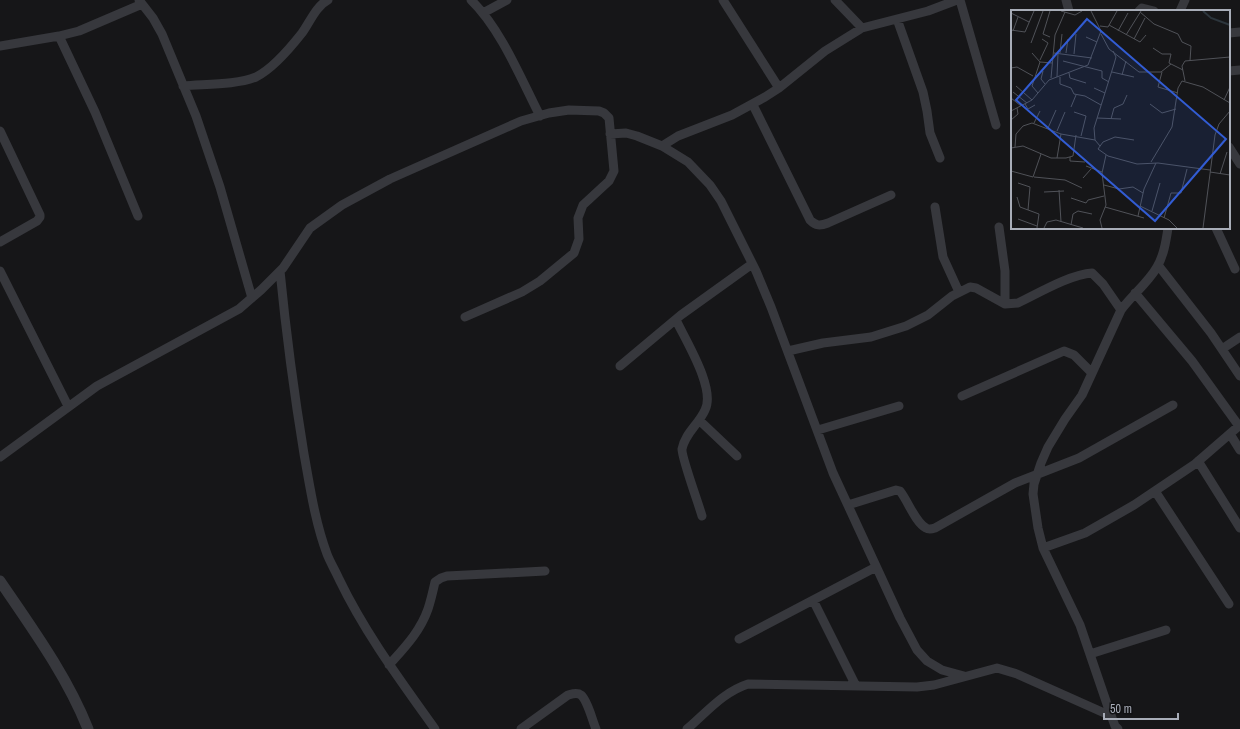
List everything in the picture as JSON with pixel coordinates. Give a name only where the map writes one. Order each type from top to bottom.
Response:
[{"type":"street","points":[[183,86],[242,81],[255,77],[274,63],[300,36],[318,8],[328,0]]},
{"type":"street","points":[[471,0],[483,13],[502,42],[540,116]]},
{"type":"street","points":[[483,13],[507,0]]},
{"type":"street","points":[[723,0],[779,88]]},
{"type":"street","points":[[835,0],[862,28]]},
{"type":"street","points":[[662,146],[678,136],[732,115],[753,105],[779,88],[824,51],[862,28],[928,11],[958,0],[996,125]]},
{"type":"street","points":[[1066,0],[1068,10]]},
{"type":"street","points":[[1180,10],[1185,0]]},
{"type":"street","points":[[0,46],[79,32],[141,2],[153,18],[162,34],[196,116],[220,187],[252,298]]},
{"type":"street","points":[[1140,10],[1142,8],[1150,10]]},
{"type":"street","points":[[896,19],[923,92],[930,133],[940,158]]},
{"type":"street","points":[[1230,33],[1240,32]]},
{"type":"street","points":[[59,36],[95,112],[138,216]]},
{"type":"street","points":[[753,105],[810,220],[815,225],[821,226],[828,224],[891,195]]},
{"type":"street","points":[[0,457],[68,406],[110,378],[239,309],[280,271],[295,252],[310,228],[342,205],[390,179],[522,121],[568,110],[599,111],[604,113],[609,118],[614,171],[610,181],[583,205],[578,218],[579,239],[574,252],[540,281],[522,292],[465,317]]},
{"type":"street","points":[[0,131],[40,215],[37,221],[0,242]]},
{"type":"street","points":[[610,134],[626,133],[662,146],[688,162],[710,186],[721,201],[771,307],[833,473],[900,618],[917,650],[927,661],[942,670],[964,676]]},
{"type":"street","points":[[1230,149],[1240,164]]},
{"type":"street","points":[[935,207],[944,257],[960,292]]},
{"type":"street","points":[[999,227],[1005,271],[1005,304]]},
{"type":"street","points":[[1118,729],[1080,625],[1043,548],[1034,506],[1034,484],[1048,447],[1082,395],[1121,310],[1151,277],[1158,265],[1164,249],[1168,229]]},
{"type":"street","points":[[1216,229],[1235,269]]},
{"type":"street","points":[[620,366],[676,320],[752,264]]},
{"type":"street","points":[[1158,265],[1211,332],[1240,376]]},
{"type":"street","points":[[0,271],[68,406]]},
{"type":"street","points":[[280,271],[296,407],[311,492],[327,555],[346,594],[370,636],[435,729]]},
{"type":"street","points":[[788,351],[823,343],[871,337],[906,326],[928,315],[952,296],[970,287],[976,288],[1005,304],[1018,303],[1066,280],[1092,273],[1103,284],[1121,310]]},
{"type":"street","points":[[1043,548],[1084,533],[1134,505],[1198,462],[1240,426],[1192,361],[1135,293]]},
{"type":"street","points":[[676,320],[704,378],[708,390],[708,403],[706,410],[686,438],[682,450],[702,516]]},
{"type":"street","points":[[1222,349],[1240,337]]},
{"type":"street","points":[[962,396],[1064,351],[1074,355],[1092,373]]},
{"type":"street","points":[[848,505],[896,490],[900,491],[919,522],[929,530],[1016,483],[1079,458],[1173,405]]},
{"type":"street","points":[[818,430],[899,406]]},
{"type":"street","points":[[699,420],[736,456]]},
{"type":"street","points":[[1230,434],[1240,450]]},
{"type":"street","points":[[1198,462],[1240,528]]},
{"type":"street","points":[[1155,491],[1229,604]]},
{"type":"street","points":[[739,639],[876,567]]},
{"type":"street","points":[[389,665],[419,629],[428,609],[435,582],[440,578],[447,576],[545,570]]},
{"type":"street","points":[[0,581],[52,658],[75,699],[88,729]]},
{"type":"street","points":[[813,600],[856,686]]},
{"type":"street","points":[[1090,654],[1166,630]]},
{"type":"street","points":[[687,729],[726,695],[736,688],[748,684],[917,687],[934,685],[997,668],[1017,674],[1112,716]]},
{"type":"street","points":[[521,729],[568,695],[576,693],[581,695],[585,701],[596,729]]}]
